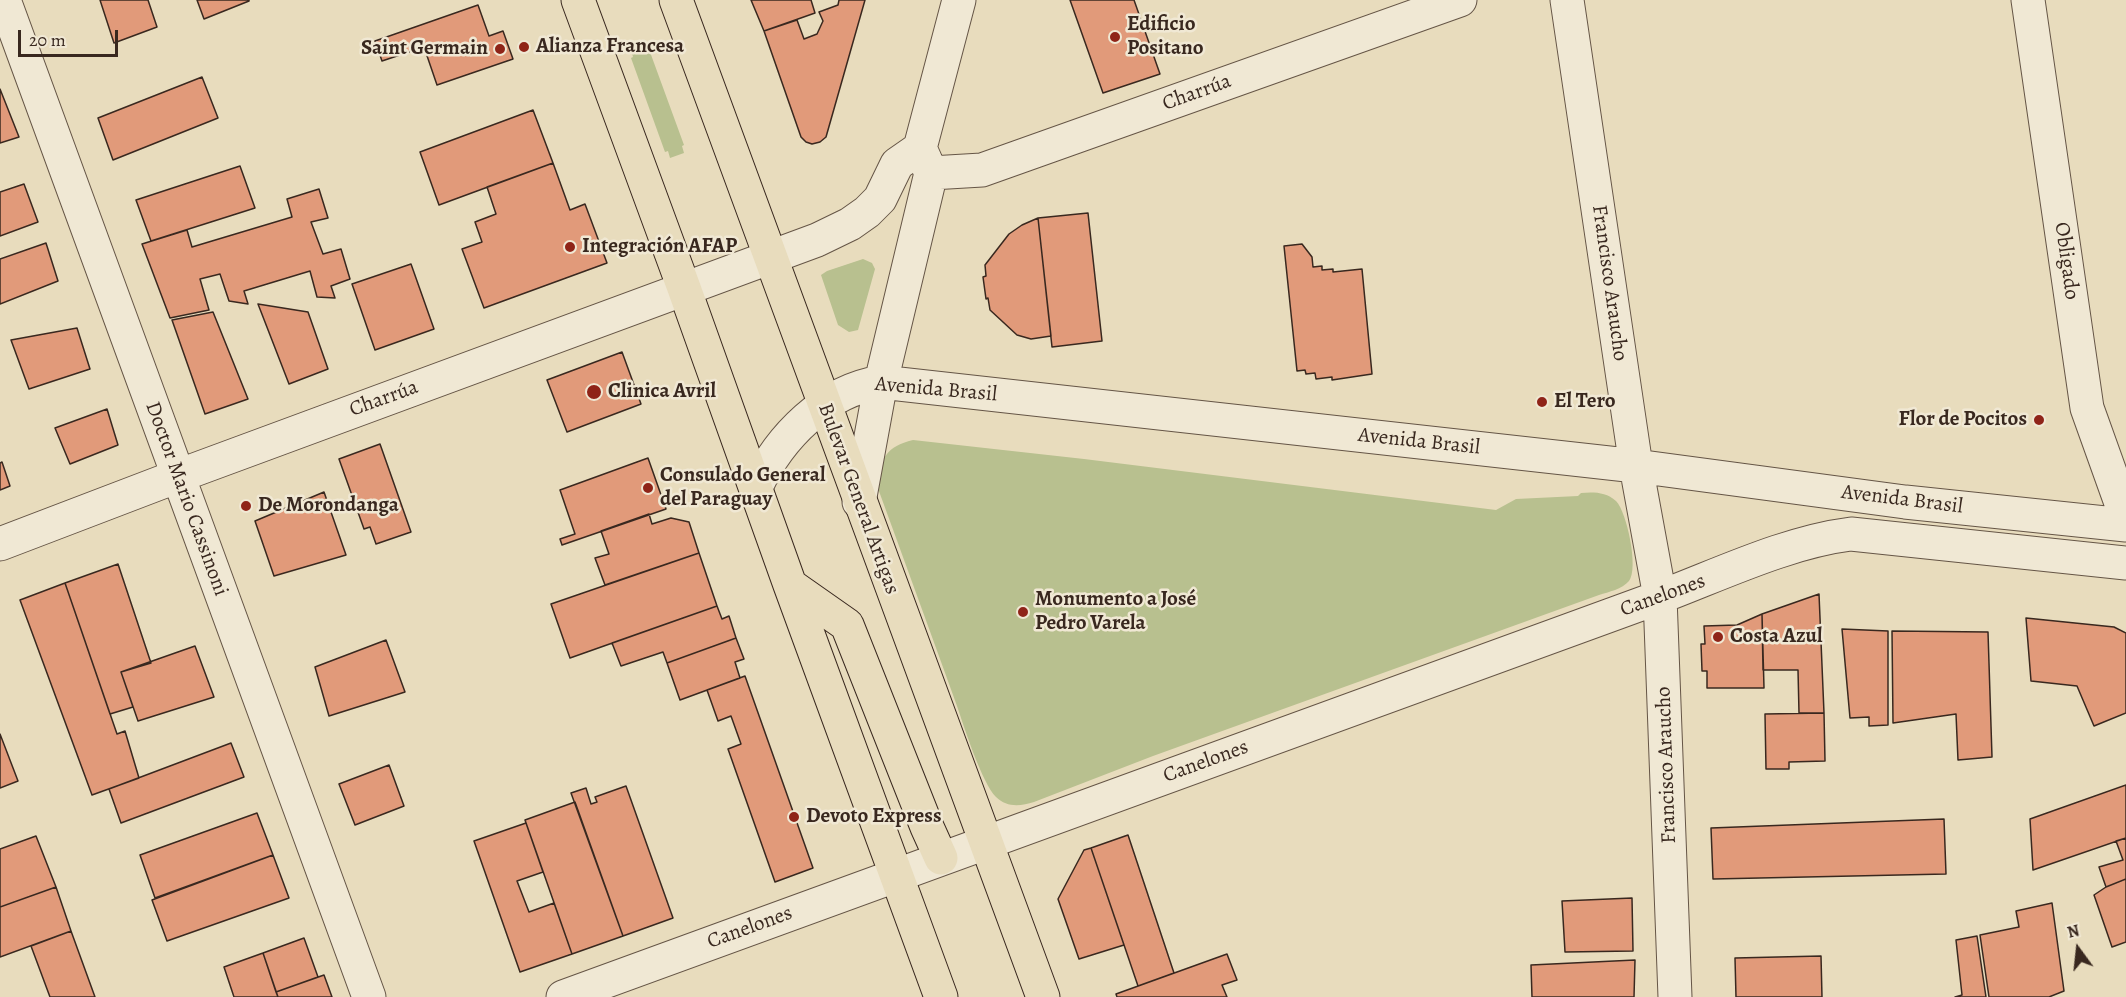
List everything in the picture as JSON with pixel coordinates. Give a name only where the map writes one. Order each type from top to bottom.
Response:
[{"type":"main road","points":[[578,0],[941,997]]},
{"type":"main road","name":"Bulevar General Artigas","points":[[676,0],[1043,997]]},
{"type":"main road","points":[[790,585],[848,625],[941,858]]},
{"type":"street","name":"Doctor Mario Cassinoni","points":[[4,0],[369,997]]},
{"type":"street","points":[[860,502],[881,381],[959,0]]},
{"type":"street","name":"Charrúa","points":[[0,544],[817,240],[850,224],[867,212],[880,199],[897,164],[926,160],[982,170],[1460,0]]},
{"type":"street","name":"Francisco Araucho","points":[[1567,0],[1636,466],[1660,597],[1675,997]]},
{"type":"street","name":"Obligado","points":[[2028,0],[2087,408],[2114,442],[2126,517]]},
{"type":"street","name":"Avenida Brasil","points":[[756,487],[765,466],[783,441],[802,422],[846,392],[865,384],[881,381],[1636,466],[1905,502],[2126,525]]},
{"type":"street","name":"Avenida Brasil","points":[[1851,534],[2126,563]]},
{"type":"street","name":"Canelones","points":[[563,997],[1660,597],[1799,544],[1851,534]]},
{"type":"green space","points":[[644,44],[647,52],[650,52],[684,145],[682,146],[684,153],[670,158],[668,151],[665,152],[631,58],[633,57],[631,49]]},
{"type":"green space","points":[[863,259],[872,263],[875,269],[858,330],[849,332],[838,325],[821,275]]},
{"type":"green space","points":[[913,440],[1496,510],[1516,499],[1600,493],[1616,501],[1624,516],[1632,553],[1632,575],[1626,584],[1615,590],[1153,756],[1034,802],[1009,804],[996,797],[979,768],[876,483],[887,454],[897,446]]},
{"type":"building","points":[[100,0],[148,0],[157,27],[114,43]]},
{"type":"building","points":[[197,0],[249,0],[249,1],[204,19]]},
{"type":"building","points":[[751,0],[811,0],[815,13],[764,31]]},
{"type":"building","points":[[839,0],[865,0],[826,137],[812,144],[801,137],[764,31],[797,20],[804,39],[817,34],[823,21],[819,12],[838,5]]},
{"type":"building","name":"Edificio Positano","points":[[1070,0],[1134,0],[1160,74],[1103,93]]},
{"type":"building","points":[[478,5],[489,36],[503,31],[513,59],[437,85],[424,47],[382,61],[375,41]]},
{"type":"building","points":[[202,77],[218,118],[113,160],[98,118]]},
{"type":"building","points":[[0,89],[19,137],[0,143]]},
{"type":"building","points":[[533,110],[553,163],[439,205],[420,152]]},
{"type":"building","points":[[553,163],[570,210],[585,204],[607,263],[484,308],[462,249],[482,242],[475,222],[496,214],[487,187]]},
{"type":"building","points":[[240,166],[255,208],[151,241],[136,200]]},
{"type":"building","points":[[24,184],[38,222],[0,236],[0,192]]},
{"type":"building","points":[[319,189],[328,218],[311,222],[323,254],[341,249],[350,279],[331,286],[335,298],[317,297],[310,271],[244,291],[248,304],[229,301],[220,274],[200,279],[209,310],[170,318],[142,244],[187,230],[192,247],[292,217],[287,199]]},
{"type":"building","points":[[1088,213],[1102,341],[1052,347],[1038,218]]},
{"type":"building","points":[[1038,218],[1051,336],[1031,339],[1017,335],[990,310],[983,277],[986,276],[985,265],[1009,234]]},
{"type":"building","points":[[46,243],[58,281],[0,304],[0,259]]},
{"type":"building","points":[[1302,244],[1312,257],[1313,267],[1322,266],[1322,270],[1333,269],[1333,272],[1362,269],[1372,374],[1332,380],[1332,377],[1316,379],[1315,373],[1306,374],[1305,370],[1297,371],[1284,246]]},
{"type":"building","points":[[411,264],[434,329],[375,350],[352,284]]},
{"type":"building","points":[[258,304],[308,312],[328,369],[289,384]]},
{"type":"building","points":[[213,312],[248,399],[205,414],[172,320]]},
{"type":"building","points":[[77,328],[90,369],[29,389],[11,340]]},
{"type":"building","name":"Clinica Avril","points":[[622,352],[641,404],[567,432],[547,380]]},
{"type":"building","points":[[107,409],[118,445],[70,464],[55,428]]},
{"type":"building","points":[[380,444],[411,532],[376,544],[370,527],[364,529],[339,459]]},
{"type":"building","points":[[648,458],[666,509],[562,545],[560,539],[575,534],[560,490]]},
{"type":"building","points":[[2,462],[10,486],[0,490],[0,463]]},
{"type":"building","points":[[324,492],[346,555],[274,576],[255,521]]},
{"type":"building","points":[[649,514],[652,524],[671,518],[689,522],[699,553],[605,585],[595,558],[609,554],[601,531]]},
{"type":"building","points":[[699,553],[717,606],[570,658],[551,604]]},
{"type":"building","points":[[118,564],[151,663],[121,672],[133,707],[110,714],[65,583]]},
{"type":"building","points":[[65,583],[117,734],[125,731],[139,778],[92,795],[20,600]]},
{"type":"building","points":[[1819,594],[1824,713],[1799,713],[1798,670],[1763,670],[1762,614]]},
{"type":"building","points":[[717,606],[722,619],[729,616],[736,638],[667,663],[663,652],[621,666],[612,643]]},
{"type":"building","points":[[1762,614],[1764,688],[1707,688],[1707,671],[1702,671],[1701,644],[1705,644],[1704,626],[1737,625]]},
{"type":"building","points":[[2026,618],[2114,627],[2126,633],[2126,713],[2094,726],[2077,686],[2031,681]]},
{"type":"building","points":[[1842,629],[1888,631],[1888,725],[1869,726],[1869,717],[1850,718]]},
{"type":"building","points":[[1892,631],[1988,632],[1992,757],[1958,760],[1956,714],[1893,723]]},
{"type":"building","points":[[736,638],[744,659],[735,662],[740,678],[680,700],[667,663]]},
{"type":"building","points":[[386,640],[405,692],[329,716],[315,667]]},
{"type":"building","points":[[195,646],[214,697],[138,721],[121,672]]},
{"type":"building","points":[[745,676],[813,868],[775,882],[728,749],[741,744],[731,716],[718,721],[707,690]]},
{"type":"building","points":[[1824,713],[1825,761],[1789,762],[1789,769],[1766,769],[1765,714]]},
{"type":"building","points":[[0,734],[18,781],[0,788]]},
{"type":"building","points":[[231,743],[244,777],[121,823],[109,789]]},
{"type":"building","points":[[389,765],[404,806],[355,825],[339,784]]},
{"type":"building","points":[[2126,785],[2126,838],[2033,870],[2030,819]]},
{"type":"building","points":[[626,786],[673,918],[623,936],[571,793],[586,788],[591,804],[597,802],[595,797]]},
{"type":"building","points":[[575,802],[623,936],[572,954],[525,820]]},
{"type":"building","points":[[257,813],[273,855],[155,898],[140,855]]},
{"type":"building","points":[[1944,819],[1946,874],[1713,879],[1711,828]]},
{"type":"building","points":[[526,823],[543,872],[517,881],[529,912],[554,903],[572,954],[520,972],[474,841]]},
{"type":"building","points":[[1128,835],[1174,973],[1138,986],[1091,848]]},
{"type":"building","points":[[36,836],[56,887],[0,907],[0,849]]},
{"type":"building","points":[[2126,838],[2126,879],[2106,887],[2099,867],[2123,860],[2116,841]]},
{"type":"building","points":[[1091,848],[1124,945],[1079,959],[1058,899],[1084,850]]},
{"type":"building","points":[[273,855],[289,898],[167,941],[152,900]]},
{"type":"building","points":[[2126,879],[2126,942],[2112,947],[2094,895]]},
{"type":"building","points":[[56,887],[71,931],[0,957],[0,907]]},
{"type":"building","points":[[1632,898],[1633,951],[1565,952],[1562,901]]},
{"type":"building","points":[[2052,903],[2064,991],[2049,997],[1989,997],[1980,935],[2019,927],[2016,911]]},
{"type":"building","points":[[71,931],[95,997],[50,997],[31,946]]},
{"type":"building","points":[[1977,936],[1986,997],[1955,997],[1962,995],[1956,940]]},
{"type":"building","points":[[304,938],[318,977],[276,992],[263,953]]},
{"type":"building","points":[[263,953],[278,997],[234,997],[224,967]]},
{"type":"building","points":[[1227,954],[1237,980],[1222,985],[1227,997],[1117,997],[1116,994]]},
{"type":"building","points":[[1821,956],[1822,997],[1736,997],[1735,958]]},
{"type":"building","points":[[1635,960],[1634,997],[1532,997],[1531,965]]},
{"type":"building","points":[[324,975],[332,997],[278,997],[276,992]]},
{"type":"place","name":"Edificio Positano","points":[[1115,37]]},
{"type":"place","name":"Alianza Francesa","points":[[524,47]]},
{"type":"place","name":"Saint Germain","points":[[500,49]]},
{"type":"place","name":"Integración AFAP","points":[[570,247]]},
{"type":"place","name":"Clinica Avril","points":[[594,392]]},
{"type":"place","name":"El Tero","points":[[1542,402]]},
{"type":"place","name":"Flor de Pocitos","points":[[2039,420]]},
{"type":"place","name":"Consulado General del Paraguay","points":[[648,488]]},
{"type":"place","name":"De Morondanga","points":[[246,506]]},
{"type":"place","name":"Monumento a José Pedro Varela","points":[[1023,612]]},
{"type":"place","name":"Costa Azul","points":[[1718,637]]},
{"type":"place","name":"Devoto Express","points":[[794,817]]}]
